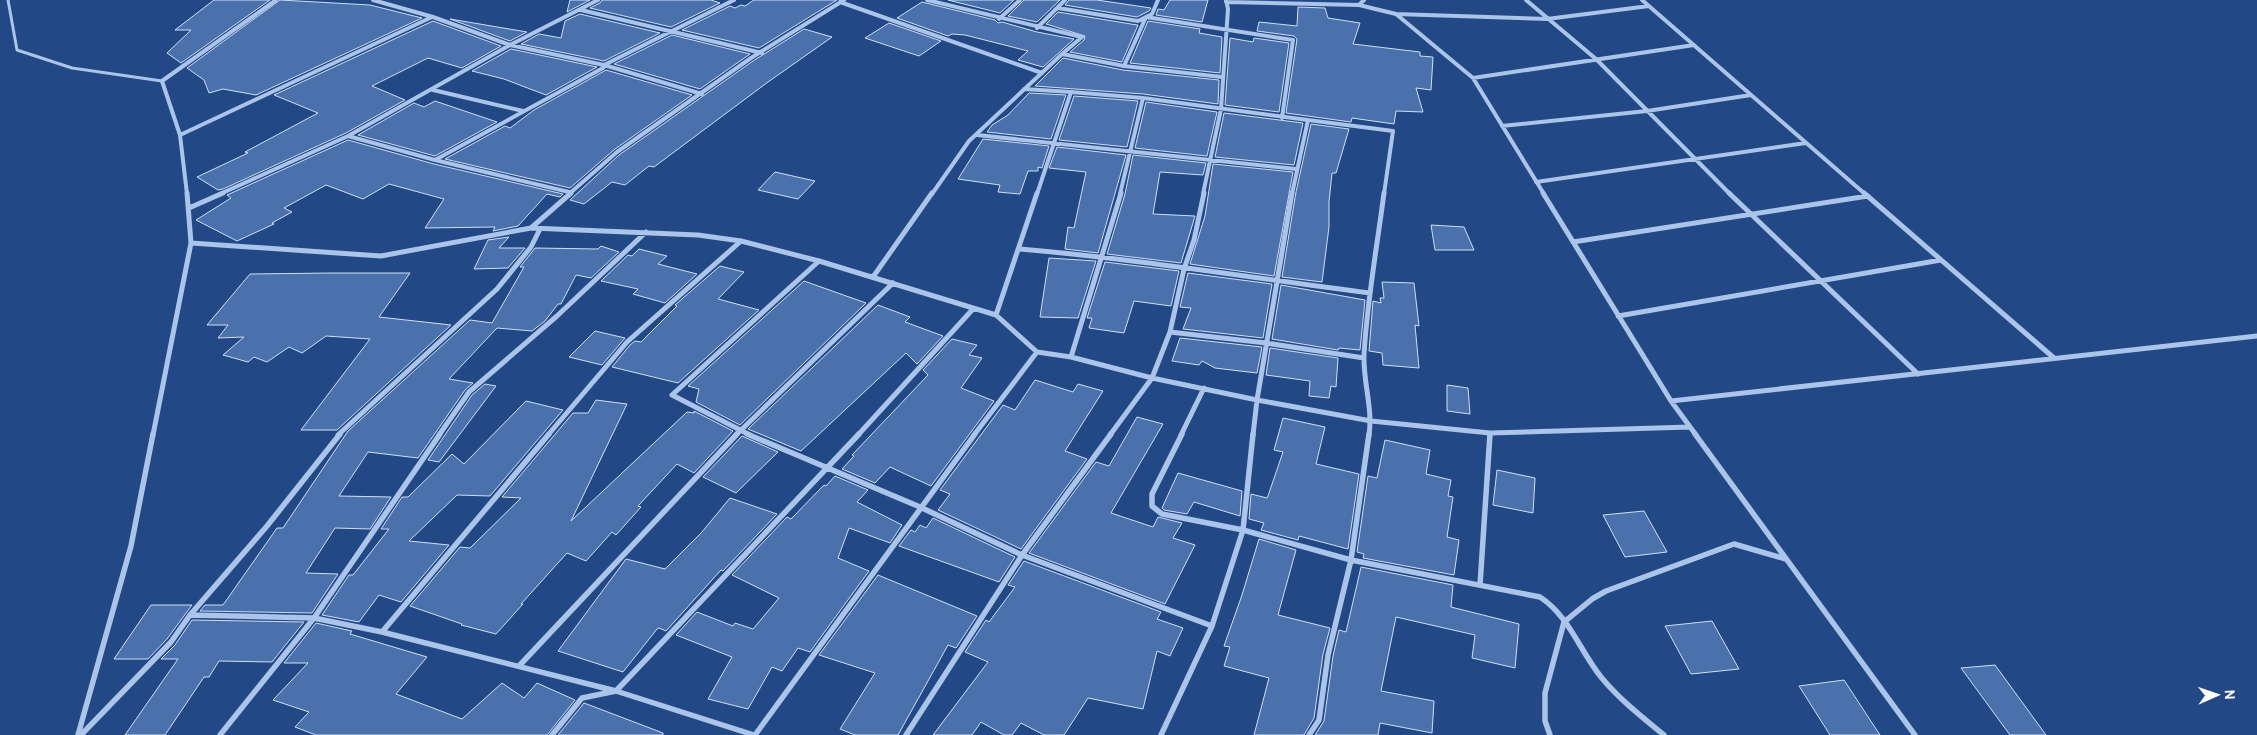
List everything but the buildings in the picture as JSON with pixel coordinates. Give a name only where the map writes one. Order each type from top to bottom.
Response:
[{"type":"street","points":[[80,735],[131,546],[191,243],[189,208],[180,135],[162,81],[276,0]]},
{"type":"street","points":[[373,0],[433,17],[510,45],[604,65],[702,94]]},
{"type":"street","points":[[189,208],[348,136],[433,90],[510,45],[598,0]]},
{"type":"street","points":[[435,160],[603,68],[604,65],[734,0]]},
{"type":"street","points":[[873,277],[968,141],[977,135],[1024,89],[1082,37],[1036,28],[928,0]]},
{"type":"street","points":[[999,19],[1020,0]]},
{"type":"street","points":[[1036,28],[1065,0]]},
{"type":"street","points":[[1058,8],[1138,21],[1152,14],[1158,0]]},
{"type":"street","points":[[1359,5],[1364,0]]},
{"type":"street","points":[[1526,0],[1596,59],[1694,159],[1918,374]]},
{"type":"street","points":[[1642,0],[2054,358]]},
{"type":"street","points":[[530,228],[616,152],[702,94],[751,58],[762,53],[842,1],[1042,74]]},
{"type":"street","points":[[906,735],[1022,555],[1152,378],[1170,332],[1184,269],[1194,240],[1221,109],[1228,9],[1226,1],[1359,5],[1396,14],[1548,19],[1649,6]]},
{"type":"street","points":[[581,10],[762,53]]},
{"type":"street","points":[[1396,14],[1473,78],[1671,401],[1916,735]]},
{"type":"street","points":[[180,135],[433,17]]},
{"type":"street","points":[[1146,18],[1293,40],[1282,118]]},
{"type":"street","points":[[1124,66],[1146,18]]},
{"type":"street","points":[[1473,78],[1694,45]]},
{"type":"street","points":[[1062,54],[1124,66],[1222,77]]},
{"type":"street","points":[[1024,89],[1143,98],[1393,132],[1370,293],[1364,358],[1371,421],[1351,560],[1328,655],[1319,720],[1310,735]]},
{"type":"street","points":[[433,90],[524,111]]},
{"type":"street","points":[[996,315],[1020,249],[1053,142],[1071,92]]},
{"type":"street","points":[[1502,126],[1647,111],[1751,95]]},
{"type":"street","points":[[1071,357],[1119,200],[1143,98]]},
{"type":"street","points":[[1161,735],[1212,626],[1243,530],[1257,400],[1266,343],[1296,168],[1308,120]]},
{"type":"street","points":[[977,135],[1131,150],[1209,162],[1296,168]]},
{"type":"street","points":[[348,136],[435,160],[569,192]]},
{"type":"street","points":[[1536,182],[1806,142]]},
{"type":"street","points":[[1573,242],[1868,196]]},
{"type":"street","points":[[191,243],[381,256],[530,228],[698,235],[741,241],[820,261],[996,315],[1037,352],[1071,357],[1152,378],[1257,400],[1371,421],[1490,433],[1690,427]]},
{"type":"street","points":[[80,735],[171,642],[190,615],[267,526],[334,439],[497,288],[530,247],[540,228]]},
{"type":"street","points":[[220,735],[314,618],[469,392],[557,316],[646,232]]},
{"type":"street","points":[[382,632],[627,342],[741,241]]},
{"type":"street","points":[[1020,249],[1102,256],[1184,269],[1370,293]]},
{"type":"street","points":[[1618,316],[1941,260]]},
{"type":"street","points":[[820,261],[672,395],[740,431],[920,506],[1022,555],[1212,626]]},
{"type":"street","points":[[519,666],[740,431],[893,283]]},
{"type":"street","points":[[552,735],[582,698],[616,691],[828,468],[973,309]]},
{"type":"street","points":[[1170,332],[1266,343],[1364,358]]},
{"type":"street","points":[[1671,401],[2257,336]]},
{"type":"street","points":[[190,615],[314,618],[382,632],[616,691],[754,735],[920,506],[1037,352]]},
{"type":"street","points":[[1204,388],[1152,494],[1150,502],[1153,509],[1162,514],[1243,530],[1351,560],[1540,597],[1555,607],[1592,664],[1613,691],[1664,735]]},
{"type":"street","points":[[1480,585],[1490,433]]},
{"type":"street","points":[[1550,735],[1545,721],[1545,693],[1564,622],[1592,599],[1606,591],[1734,544],[1786,559]]},
{"type":"lane","points":[[8,0],[17,50],[72,68],[162,81]]}]
